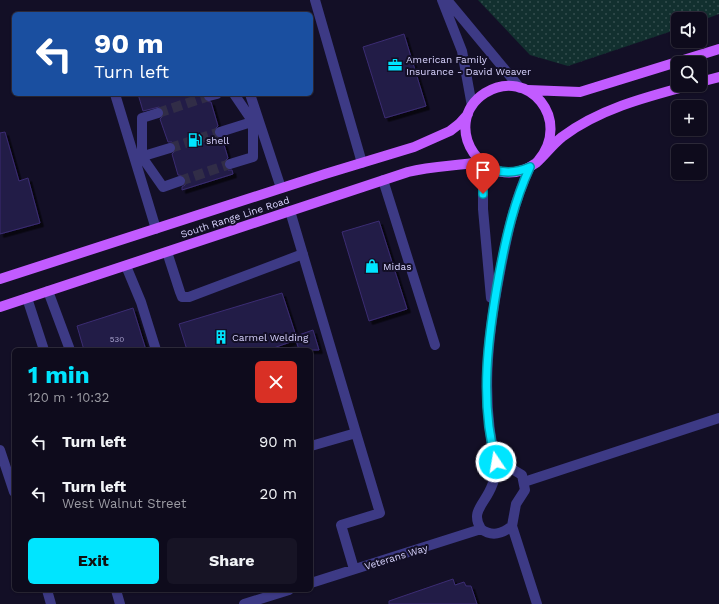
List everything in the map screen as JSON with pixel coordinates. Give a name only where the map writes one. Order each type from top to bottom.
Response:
[{"type":"main road","points":[[671,91],[625,105],[593,118],[562,138],[534,164],[522,170],[506,172],[490,168],[482,163],[468,145],[466,124],[470,110],[485,93],[493,89],[511,86],[523,89],[580,92],[719,49]]},
{"type":"main road","points":[[707,80],[719,77]]},
{"type":"main road","points":[[523,89],[542,102],[552,127],[549,146],[534,164]]},
{"type":"main road","name":"South Range Line Road","points":[[0,279],[414,147],[440,136],[459,124],[470,110]]},
{"type":"main road","name":"South Range Line Road","points":[[0,307],[425,167],[448,167],[482,163]]},
{"type":"street","points":[[315,0],[362,163]]},
{"type":"street","points":[[442,0],[462,51],[470,110]]},
{"type":"street","points":[[446,0],[523,89]]},
{"type":"street","points":[[117,96],[138,158],[156,229]]},
{"type":"street","points":[[230,164],[253,157],[256,121],[236,96]]},
{"type":"street","points":[[250,96],[256,121],[282,188]]},
{"type":"street","points":[[158,113],[142,118],[138,158],[163,187],[180,181]]},
{"type":"street","points":[[220,132],[256,121]]},
{"type":"street","points":[[138,158],[170,148]]},
{"type":"street","points":[[482,163],[483,209],[492,312]]},
{"type":"street","points":[[512,526],[498,534],[491,534],[480,529],[476,516],[478,507],[490,491],[498,472],[489,428],[486,396],[487,362],[492,312],[510,222],[520,188],[534,164]]},
{"type":"street","points":[[383,180],[435,345]]},
{"type":"street","points":[[290,211],[380,513],[341,525],[354,569]]},
{"type":"street","points":[[167,252],[182,297],[189,297],[303,254]]},
{"type":"street","points":[[126,266],[141,302],[155,348]]},
{"type":"street","points":[[48,291],[69,348]]},
{"type":"street","points":[[27,298],[43,348]]},
{"type":"street","points":[[524,482],[719,418]]},
{"type":"street","points":[[313,445],[356,433]]},
{"type":"street","points":[[0,450],[12,486]]},
{"type":"street","points":[[498,472],[512,469],[522,475],[525,490],[516,504],[512,526],[537,604]]},
{"type":"street","name":"Veterans Way","points":[[313,582],[480,529]]},
{"type":"street","points":[[48,592],[51,604]]},
{"type":"street","points":[[117,592],[120,604]]},
{"type":"street","points":[[244,604],[283,592]]},
{"type":"green space","points":[[478,0],[719,0],[719,14],[707,18],[707,12],[671,12],[671,31],[568,66],[530,55]]},
{"type":"building","points":[[404,34],[426,106],[385,118],[363,47]]},
{"type":"building","name":"shell","points":[[139,96],[204,96],[205,101],[211,102],[218,126],[214,130],[214,134],[218,138],[222,138],[228,158],[224,162],[224,166],[228,170],[232,170],[233,174],[182,190],[186,179],[184,176],[178,175],[172,154],[176,150],[176,146],[172,142],[168,142],[160,119],[164,115],[164,111],[159,107],[143,111]]},
{"type":"building","points":[[5,132],[19,181],[28,178],[40,223],[0,234],[0,133]]},
{"type":"building","points":[[379,221],[407,309],[369,321],[342,232]]},
{"type":"building","points":[[282,293],[296,336],[313,330],[319,350],[313,350],[313,348],[298,348],[296,340],[274,348],[186,348],[179,324]]},
{"type":"building","points":[[133,308],[145,348],[83,348],[77,326]]},
{"type":"building","points":[[453,579],[455,585],[464,582],[466,586],[471,586],[477,604],[389,604],[389,601]]},
{"type":"tunnel","points":[[158,113],[209,96]]},
{"type":"tunnel","points":[[170,148],[220,132]]},
{"type":"tunnel","points":[[180,181],[230,164]]},
{"type":"place","name":"American Family Insurance - David Weaver","points":[[395,65]]},
{"type":"place","name":"shell","points":[[195,140]]},
{"type":"place","name":"Midas","points":[[372,266]]},
{"type":"place","name":"Carmel Welding","points":[[221,337]]},
{"type":"route","points":[[483,194],[483,164],[498,171],[506,172],[514,172],[530,167],[520,188],[508,228],[492,312],[486,390],[489,428],[496,462]]}]
